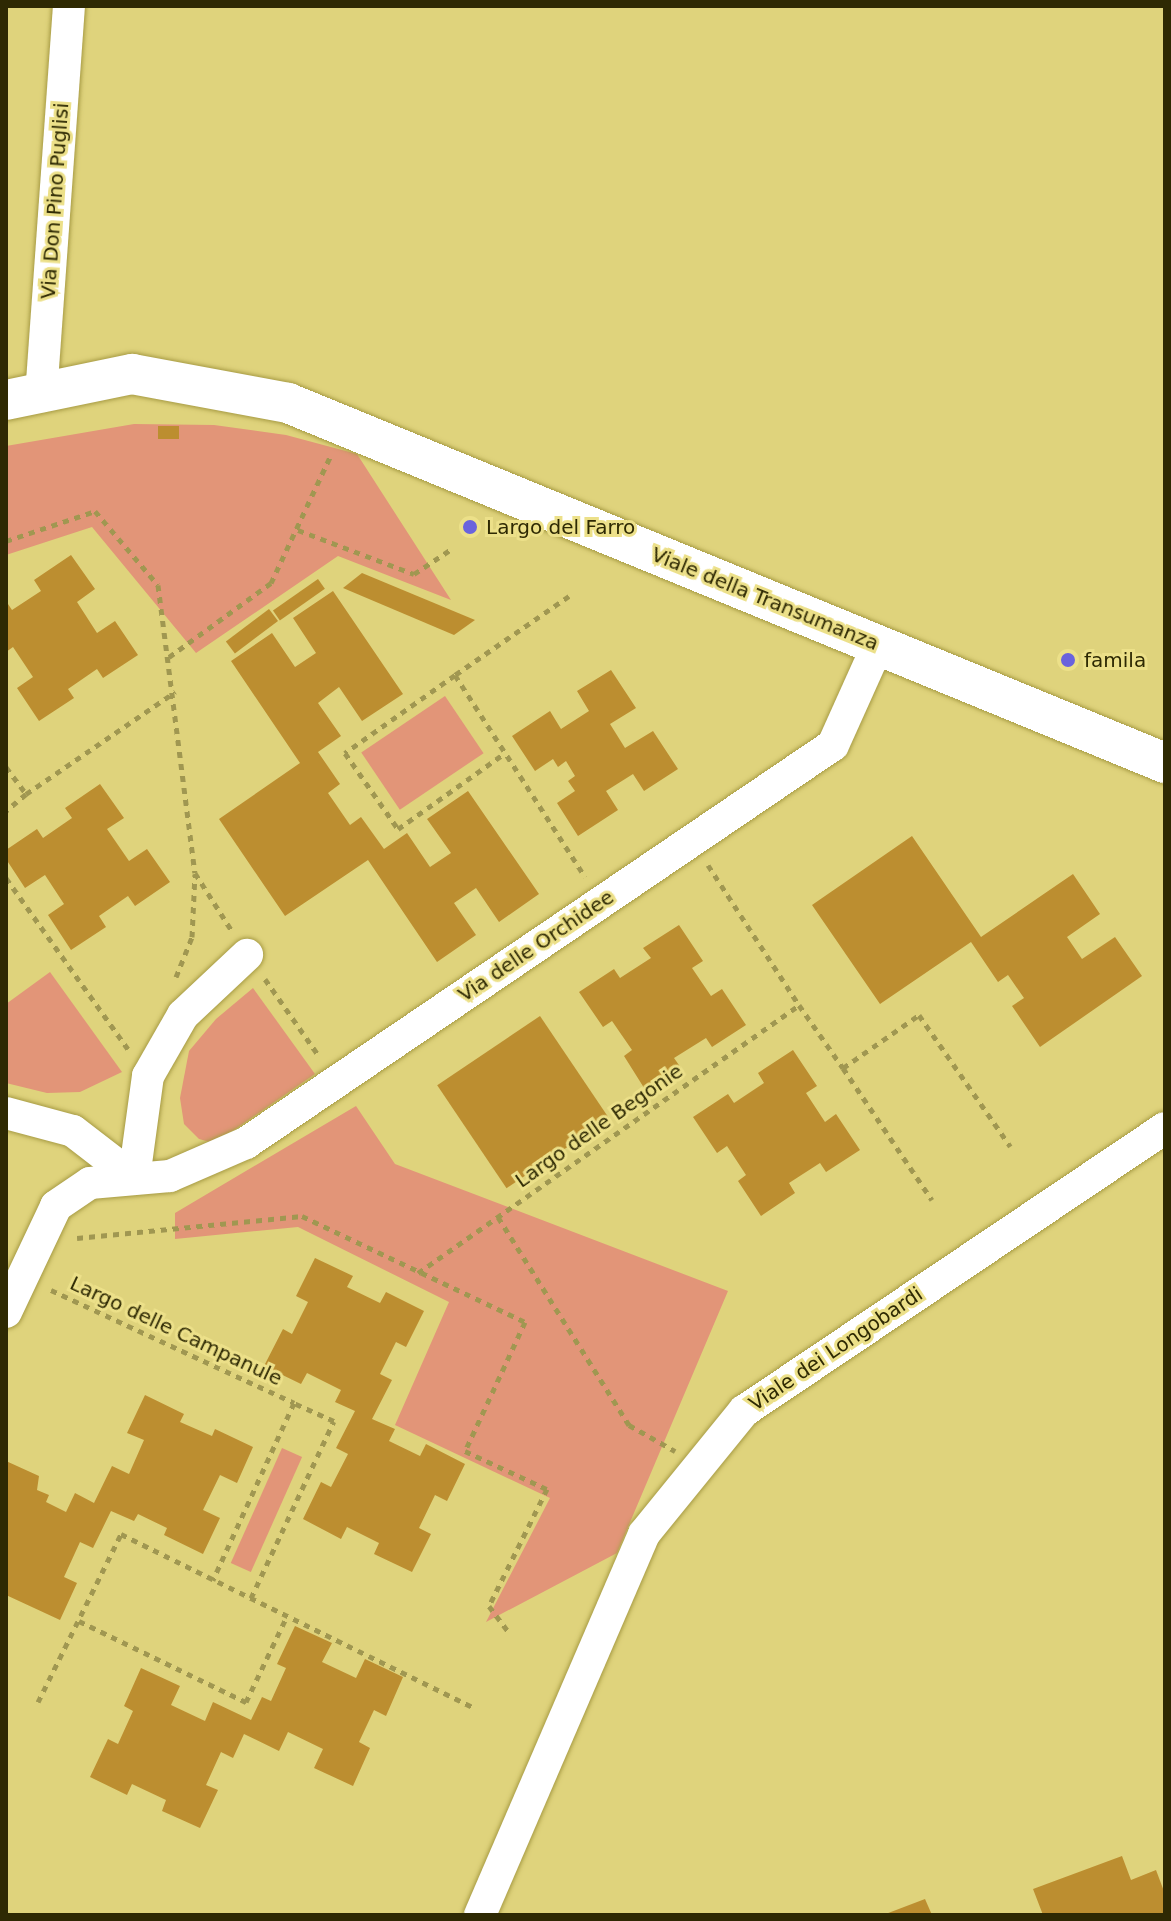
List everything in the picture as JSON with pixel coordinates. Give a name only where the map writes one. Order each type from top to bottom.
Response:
[{"type":"street","name":"Via Don Pino Puglisi","points":[[23,398],[69,6]]},
{"type":"street","name":"Viale della Transumanza","points":[[23,398],[132,374],[288,403],[1165,763]]},
{"type":"street","name":"Via delle Orchidee","points":[[6,1312],[56,1206],[90,1183],[170,1176],[246,1143],[833,745],[878,645]]},
{"type":"street","points":[[6,1113],[73,1131],[134,1178],[148,1076],[183,1015],[247,955]]},
{"type":"street","name":"Viale dei Longobardi","points":[[480,1915],[644,1534],[744,1411],[1165,1128]]},
{"type":"path","points":[[169,657],[271,583],[344,426]]},
{"type":"path","points":[[6,541],[95,511],[158,585],[175,692],[195,873],[192,937],[175,979]]},
{"type":"path","points":[[298,530],[414,574],[453,548]]},
{"type":"path","points":[[505,753],[398,829],[345,753],[569,596]]},
{"type":"path","points":[[455,675],[601,902]]},
{"type":"path","points":[[6,811],[175,692]]},
{"type":"path","points":[[6,767],[26,794]]},
{"type":"path","points":[[693,840],[799,1005],[932,1200]]},
{"type":"path","points":[[195,873],[247,955],[337,1081]]},
{"type":"path","points":[[6,878],[148,1076]]},
{"type":"path","name":"Largo delle Begonie","points":[[418,1273],[799,1005]]},
{"type":"path","points":[[843,1068],[919,1015],[1010,1146]]},
{"type":"path","name":"Largo delle Campanule","points":[[66,1244],[85,1234],[302,1216],[525,1322],[465,1451],[547,1489],[489,1606],[510,1634]]},
{"type":"path","points":[[498,1217],[629,1425],[679,1453]]},
{"type":"path","name":"Largo delle Campanule","points":[[50,1277],[45,1288],[334,1421],[251,1598]]},
{"type":"path","name":"Largo delle Campanule","points":[[213,1580],[294,1403]]},
{"type":"path","points":[[38,1702],[121,1534],[475,1708]]},
{"type":"path","points":[[79,1621],[246,1702],[287,1616]]},
{"type":"shaded area","points":[[134,424],[214,425],[286,435],[357,454],[451,600],[338,556],[196,653],[92,527],[6,555],[6,446]]},
{"type":"shaded area","points":[[445,696],[484,753],[400,810],[361,752]]},
{"type":"shaded area","points":[[50,972],[122,1072],[80,1092],[47,1093],[6,1083],[6,1004]]},
{"type":"shaded area","points":[[253,988],[315,1074],[234,1130],[210,1142],[199,1139],[184,1124],[180,1098],[189,1051],[216,1019]]},
{"type":"shaded area","points":[[356,1106],[395,1164],[728,1291],[617,1553],[486,1622],[550,1498],[395,1425],[449,1302],[298,1227],[175,1239],[175,1213]]},
{"type":"shaded area","points":[[282,1448],[302,1457],[251,1572],[231,1563]]},
{"type":"building","points":[[158,426],[179,426],[179,439],[158,439]]},
{"type":"building","points":[[71,555],[95,589],[77,602],[97,633],[115,621],[138,655],[103,678],[97,669],[68,689],[74,698],[39,721],[17,688],[33,677],[13,647],[6,652],[6,601],[12,610],[41,591],[34,580]]},
{"type":"building","points":[[362,573],[475,620],[454,635],[343,588]]},
{"type":"building","points":[[318,579],[325,589],[280,620],[273,611]]},
{"type":"building","points":[[333,591],[403,694],[362,721],[339,687],[318,703],[341,736],[318,752],[340,784],[328,793],[350,825],[361,817],[384,849],[407,833],[430,867],[451,853],[427,819],[468,791],[539,894],[499,922],[476,888],[454,903],[476,935],[437,962],[368,860],[285,916],[219,819],[300,763],[231,661],[272,633],[295,667],[316,653],[293,618]]},
{"type":"building","points":[[269,609],[278,621],[235,653],[226,641]]},
{"type":"building","points":[[611,670],[636,708],[610,724],[625,748],[653,731],[678,769],[644,791],[633,774],[606,791],[618,810],[578,836],[557,803],[575,791],[568,781],[575,776],[566,761],[558,767],[553,759],[535,771],[512,736],[550,711],[561,729],[589,711],[577,691]]},
{"type":"building","points":[[100,784],[124,818],[107,829],[129,861],[147,849],[170,882],[135,906],[128,896],[99,916],[106,927],[71,950],[48,915],[64,904],[45,875],[25,888],[6,859],[6,850],[37,829],[43,838],[72,818],[65,808]]},
{"type":"building","points":[[912,836],[981,937],[1073,874],[1100,914],[1067,937],[1082,959],[1115,937],[1142,976],[1040,1047],[1012,1006],[1024,998],[1008,975],[998,982],[971,942],[880,1004],[812,905]]},
{"type":"building","points":[[679,925],[703,961],[692,968],[711,996],[722,989],[746,1025],[712,1047],[706,1038],[674,1058],[681,1068],[646,1091],[624,1056],[632,1050],[612,1021],[603,1027],[579,992],[614,969],[620,978],[651,958],[643,948]]},
{"type":"building","points":[[540,1016],[609,1119],[507,1188],[437,1085]]},
{"type":"building","points":[[793,1050],[817,1086],[806,1093],[825,1122],[836,1114],[860,1150],[826,1172],[820,1163],[789,1183],[795,1193],[761,1216],[738,1181],[746,1175],[727,1146],[717,1153],[693,1117],[728,1094],[734,1103],[764,1083],[758,1073]]},
{"type":"building","points":[[315,1258],[353,1276],[347,1287],[380,1303],[386,1292],[424,1311],[406,1347],[396,1342],[380,1374],[392,1380],[372,1419],[395,1429],[389,1441],[420,1456],[426,1444],[465,1464],[447,1501],[435,1495],[419,1528],[431,1534],[412,1572],[374,1554],[379,1543],[347,1527],[341,1539],[303,1519],[321,1482],[331,1487],[348,1454],[336,1448],[355,1411],[335,1402],[341,1390],[307,1373],[301,1384],[264,1366],[283,1329],[292,1334],[308,1302],[296,1296]]},
{"type":"building","points":[[145,1395],[184,1414],[180,1422],[212,1436],[215,1429],[253,1447],[237,1483],[220,1475],[203,1510],[220,1518],[203,1554],[164,1535],[167,1528],[138,1514],[134,1521],[111,1511],[93,1548],[80,1542],[64,1577],[77,1583],[60,1620],[6,1595],[6,1461],[39,1476],[37,1490],[49,1495],[46,1502],[66,1512],[75,1493],[94,1503],[112,1466],[129,1474],[144,1440],[127,1433]]},
{"type":"building","points":[[295,1626],[332,1643],[322,1662],[356,1678],[365,1659],[403,1677],[386,1716],[374,1710],[359,1742],[370,1748],[353,1786],[314,1768],[323,1749],[288,1732],[279,1751],[244,1734],[233,1758],[221,1752],[206,1785],[218,1790],[200,1828],[162,1811],[166,1800],[132,1784],[127,1795],[90,1777],[108,1739],[118,1744],[133,1711],[124,1706],[141,1668],[180,1686],[171,1705],[205,1721],[213,1702],[251,1720],[262,1697],[271,1701],[286,1668],[277,1664]]},
{"type":"building","points":[[1122,1856],[1131,1880],[1156,1870],[1165,1894],[1165,1915],[1043,1915],[1033,1889]]},
{"type":"building","points":[[925,1899],[932,1915],[883,1915]]},
{"type":"place","name":"Largo del Farro","points":[[470,527]]},
{"type":"place","name":"famila","points":[[1068,660]]}]
